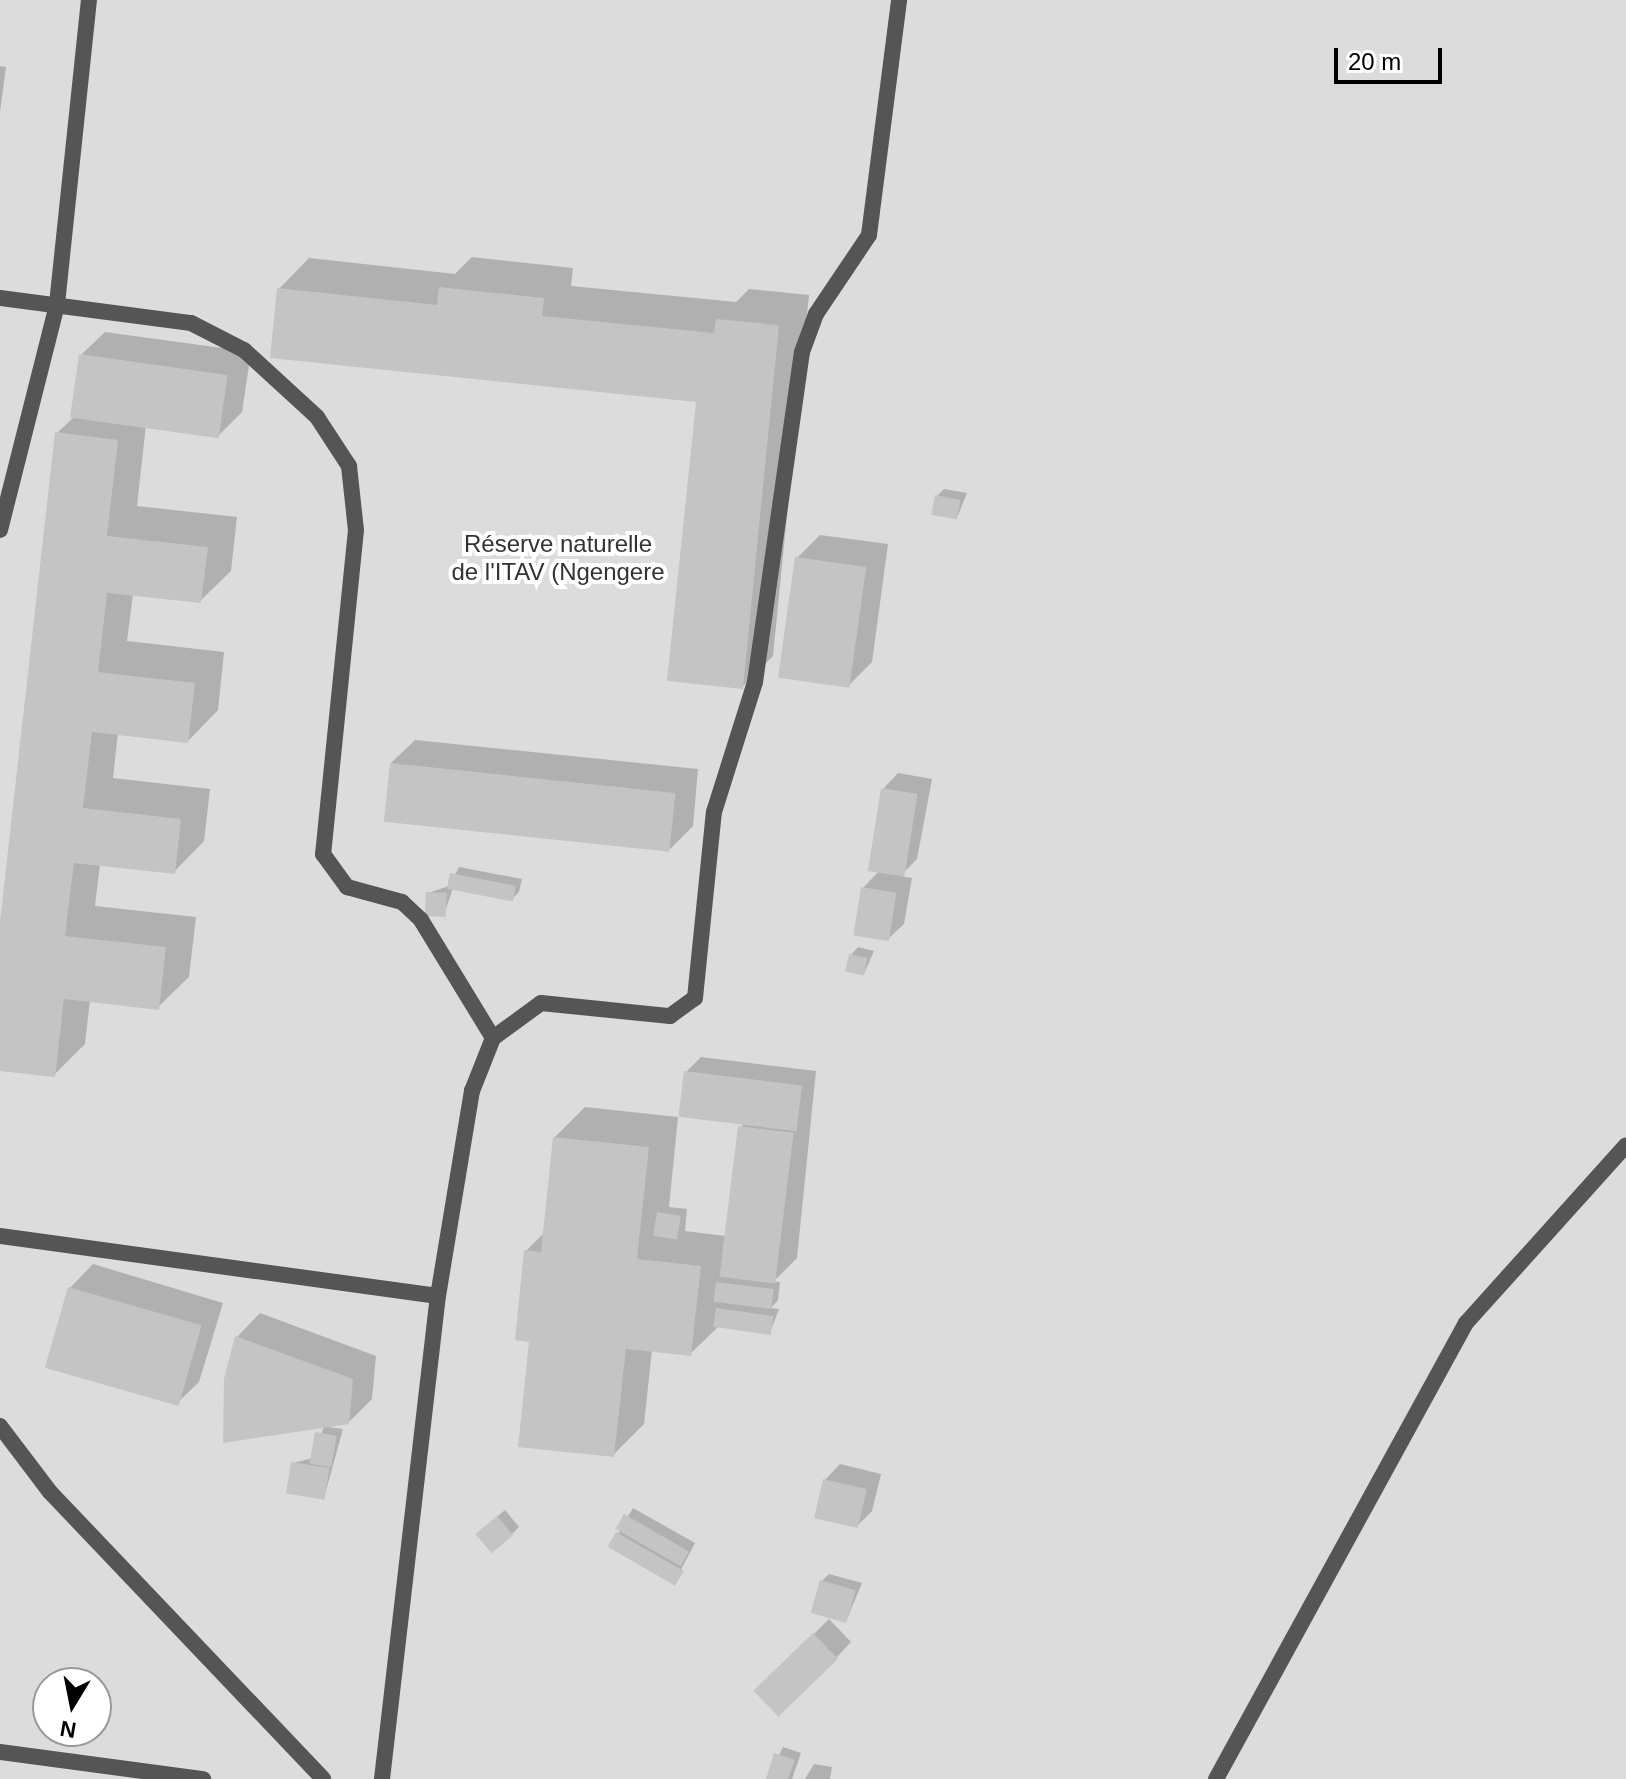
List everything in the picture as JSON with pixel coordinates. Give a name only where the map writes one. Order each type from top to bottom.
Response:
[{"type":"street","points":[[0,530],[57,304],[89,0]]},
{"type":"street","points":[[382,1779],[438,1296],[472,1091],[493,1038],[541,1003],[670,1016],[695,998],[714,812],[755,682],[802,352],[816,314],[869,235],[899,0]]},
{"type":"street","points":[[0,298],[191,323],[244,350],[317,417],[349,466],[356,530],[323,854],[347,887],[402,902],[421,920],[493,1038]]},
{"type":"street","points":[[1216,1779],[1466,1323],[1626,1145]]},
{"type":"street","points":[[0,1236],[438,1296]]},
{"type":"street","points":[[0,1426],[50,1492],[323,1779]]},
{"type":"street","points":[[0,1752],[203,1779]]},
{"type":"green space","name":"Réserve naturelle de l'ITAV (Ngengere","points":[[0,0],[1626,0],[1626,1779],[0,1779]]},
{"type":"building","points":[[439,287],[544,298],[542,316],[714,333],[716,319],[779,325],[743,689],[667,681],[696,402],[270,358],[277,288],[437,305]]},
{"type":"building","points":[[79,354],[228,375],[219,438],[70,417]]},
{"type":"building","points":[[55,432],[118,440],[107,536],[208,547],[201,603],[107,593],[98,672],[195,683],[188,743],[92,732],[83,808],[181,819],[175,874],[74,863],[65,936],[166,947],[159,1010],[64,999],[55,1077],[0,1071],[0,922]]},
{"type":"building","points":[[935,495],[961,500],[957,520],[931,515]]},
{"type":"building","points":[[795,557],[866,567],[849,688],[778,678]]},
{"type":"building","points":[[390,763],[675,793],[669,852],[384,822]]},
{"type":"building","points":[[881,788],[918,794],[904,877],[868,871]]},
{"type":"building","points":[[450,873],[516,886],[513,901],[447,889]]},
{"type":"building","points":[[861,887],[897,893],[889,941],[853,935]]},
{"type":"building","points":[[426,892],[447,893],[446,917],[425,916]]},
{"type":"building","points":[[849,954],[868,958],[864,976],[845,972]]},
{"type":"building","points":[[684,1071],[802,1086],[797,1131],[678,1117]]},
{"type":"building","points":[[738,1126],[794,1133],[775,1284],[719,1277]]},
{"type":"building","points":[[553,1137],[649,1147],[637,1259],[701,1266],[691,1356],[626,1349],[614,1457],[518,1447],[529,1342],[515,1340],[524,1250],[541,1252]]},
{"type":"building","points":[[657,1212],[681,1216],[677,1239],[653,1236]]},
{"type":"building","points":[[716,1282],[774,1289],[771,1309],[714,1302]]},
{"type":"building","points":[[68,1287],[202,1325],[178,1406],[45,1368]]},
{"type":"building","points":[[716,1308],[773,1316],[771,1335],[713,1327]]},
{"type":"building","points":[[235,1336],[353,1379],[349,1424],[223,1443],[224,1379]]},
{"type":"building","points":[[315,1432],[337,1436],[331,1467],[309,1464]]},
{"type":"building","points":[[291,1462],[330,1468],[325,1500],[286,1494]]},
{"type":"building","points":[[823,1479],[867,1489],[858,1528],[814,1518]]},
{"type":"building","points":[[624,1514],[689,1552],[680,1566],[616,1529]]},
{"type":"building","points":[[497,1516],[513,1535],[492,1553],[476,1534]]},
{"type":"building","points":[[616,1532],[684,1571],[675,1586],[608,1547]]},
{"type":"building","points":[[820,1580],[856,1590],[846,1623],[811,1613]]},
{"type":"building","points":[[813,1633],[838,1659],[778,1717],[753,1691]]},
{"type":"building","points":[[774,1753],[795,1760],[788,1779],[766,1779]]}]
